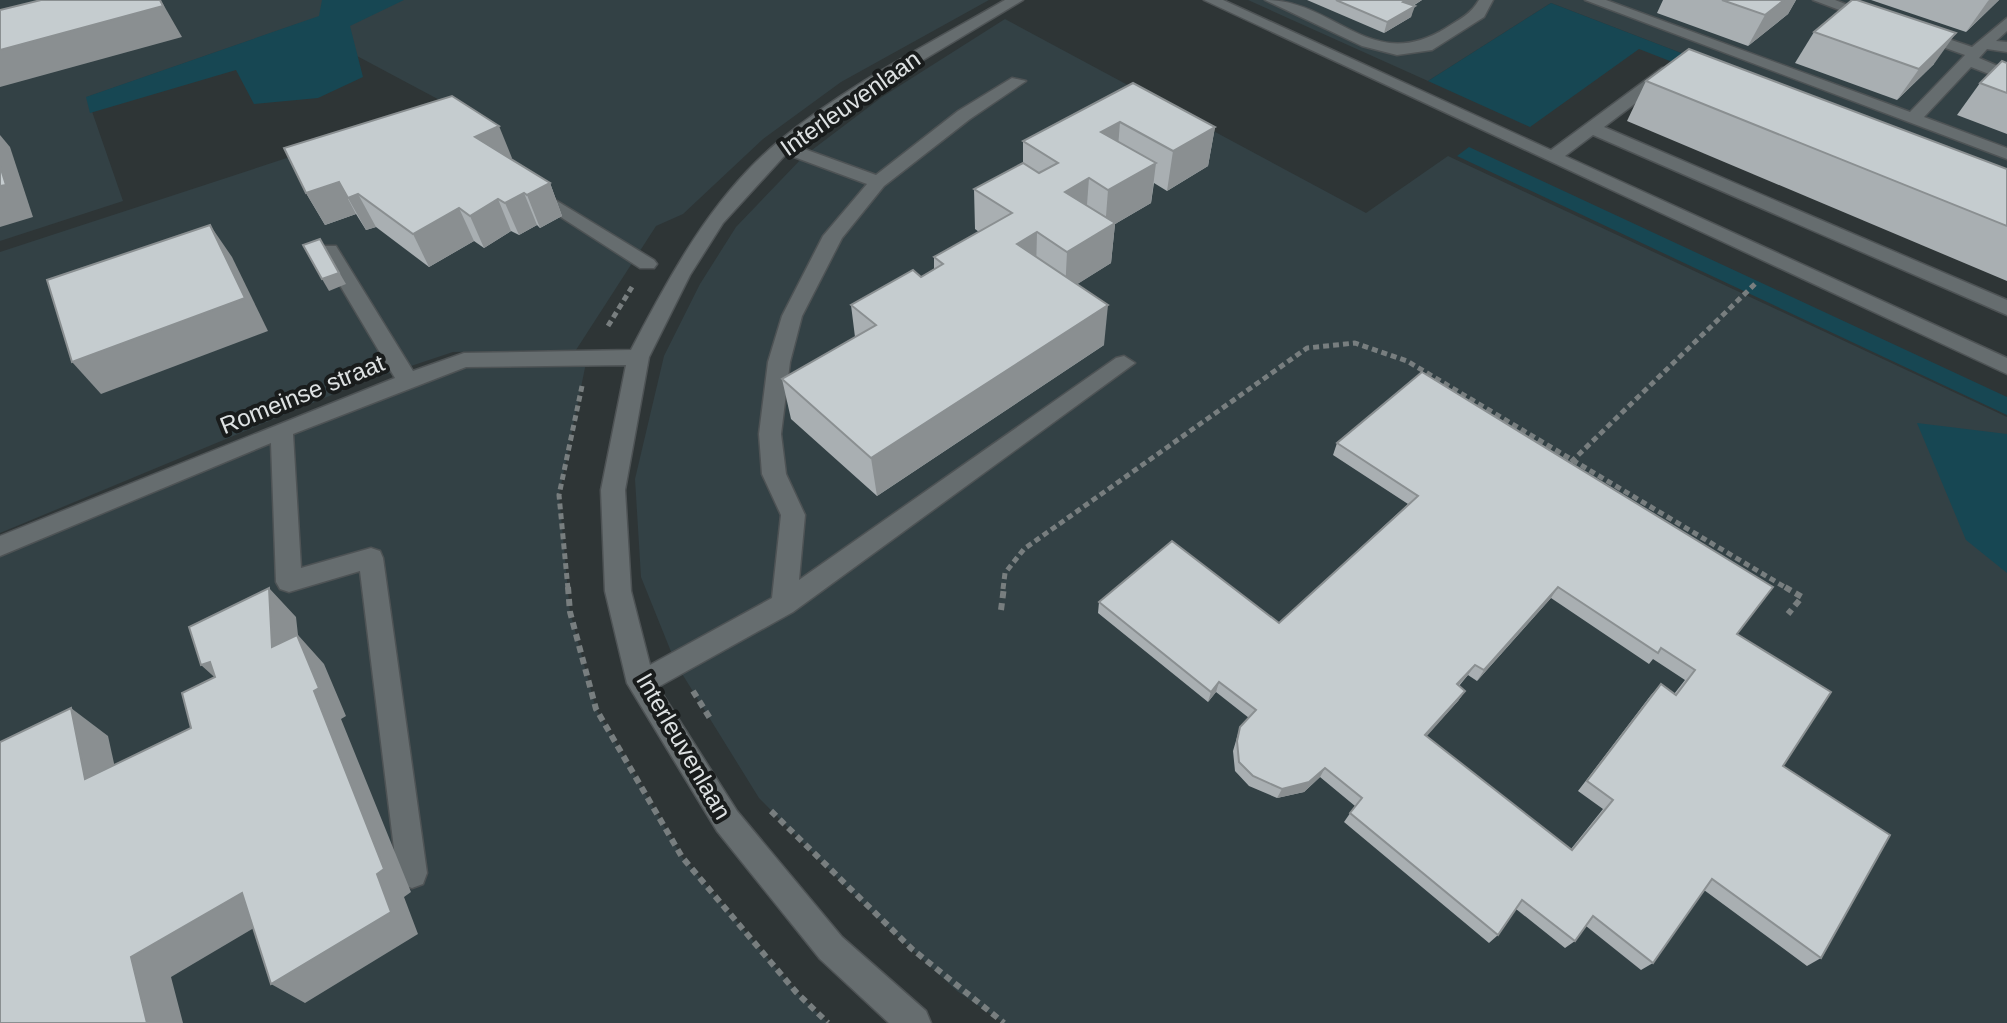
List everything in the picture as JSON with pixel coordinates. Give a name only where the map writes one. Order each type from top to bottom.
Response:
[{"type":"street","name":"Interleuvenlaan","points":[[914,1023],[831,948],[727,821],[641,683],[618,591],[613,490],[638,357],[680,275],[716,220],[783,147],[862,90],[1016,0]]},
{"type":"street","points":[[1211,0],[2007,367]]},
{"type":"street","points":[[1272,0],[1368,43],[1397,50],[1426,47],[1479,14],[1486,0]]},
{"type":"street","points":[[1592,0],[2007,154]]},
{"type":"street","points":[[1820,0],[1975,52],[2007,76]]},
{"type":"street","points":[[1913,119],[1975,52],[2007,23]]},
{"type":"street","points":[[1975,52],[2007,47]]},
{"type":"street","points":[[1551,158],[1669,70],[1681,74]]},
{"type":"street","points":[[784,604],[793,515],[774,474],[770,434],[779,362],[792,316],[833,236],[878,182],[964,115],[1018,81]]},
{"type":"street","points":[[1592,128],[2007,308]]},
{"type":"street","points":[[783,147],[878,182]]},
{"type":"street","points":[[512,178],[647,264]]},
{"type":"street","points":[[329,250],[407,379]]},
{"type":"street","name":"Romeinse straat","points":[[0,546],[407,379],[464,360],[638,357]]},
{"type":"street","points":[[641,683],[784,604],[1124,363]]},
{"type":"street","points":[[282,430],[289,582],[371,558],[412,873]]},
{"type":"path","points":[[1571,462],[1778,262]]},
{"type":"path","points":[[647,264],[587,358],[559,495],[570,612],[596,709],[682,857],[796,992],[828,1023]]},
{"type":"path","points":[[1001,610],[1005,573],[1024,549],[1307,348],[1355,343],[1407,361],[1571,462],[1802,597],[1788,614]]},
{"type":"shaded area","points":[[0,0],[989,0],[841,82],[763,139],[683,214],[656,226],[576,350],[453,352],[363,382],[0,533],[0,252],[449,105],[297,24],[87,97],[123,201],[0,241]]},
{"type":"shaded area","points":[[322,0],[404,0],[350,26],[363,77],[318,98],[254,104],[236,70],[90,113],[86,97],[319,16]]},
{"type":"shaded area","points":[[1248,0],[2007,0],[2007,178],[1551,3],[1428,81]]},
{"type":"shaded area","points":[[1551,3],[2007,178],[2007,192],[1639,49],[1530,127],[1428,81]]},
{"type":"shaded area","points":[[1005,19],[1366,213],[1448,156],[2007,417],[2007,1023],[1004,1023],[957,991],[870,911],[759,798],[676,664],[641,577],[635,479],[664,356],[700,284],[736,227],[804,156],[882,97]]},
{"type":"shaded area","points":[[1469,147],[2007,397],[2007,415],[1457,156]]},
{"type":"shaded area","points":[[587,358],[559,495],[570,612],[596,709],[682,857],[796,992],[828,1023],[0,1023],[0,546],[313,417],[367,406],[407,379],[464,360]]},
{"type":"shaded area","points":[[1917,423],[2007,434],[2007,573],[1966,540]]},
{"type":"building","points":[[41,0],[160,0],[163,6],[0,50],[0,10]]},
{"type":"building","points":[[1336,0],[1406,0],[1403,2],[1415,6],[1387,22]]},
{"type":"building","points":[[1722,0],[1784,0],[1765,15]]},
{"type":"building","points":[[1852,0],[1956,33],[1919,69],[1814,32]]},
{"type":"building","points":[[1689,49],[2007,169],[2007,226],[1646,81]]},
{"type":"building","points":[[2002,61],[2007,63],[2007,93],[1980,83]]},
{"type":"building","points":[[1133,83],[1215,127],[1173,151],[1120,122],[1101,132],[1156,163],[1108,190],[1089,178],[1065,192],[1115,223],[1067,252],[1037,232],[1017,244],[1108,305],[871,458],[782,379],[876,325],[851,305],[913,270],[921,277],[943,264],[934,257],[1012,213],[974,189],[1023,163],[1039,173],[1058,163],[1023,141]]},
{"type":"building","points":[[452,96],[499,126],[475,137],[550,183],[505,203],[498,199],[470,216],[459,208],[413,234],[358,194],[348,198],[339,182],[306,193],[284,148]]},
{"type":"building","points":[[0,166],[6,185],[0,186]]},
{"type":"building","points":[[210,225],[245,298],[72,362],[47,280]]},
{"type":"building","points":[[320,239],[339,273],[322,279],[303,245]]},
{"type":"building","points":[[1422,372],[1773,587],[1737,634],[1831,692],[1783,766],[1890,835],[1821,958],[1712,879],[1653,963],[1593,916],[1575,941],[1522,900],[1498,935],[1350,813],[1362,798],[1325,768],[1309,782],[1282,789],[1253,776],[1239,762],[1237,741],[1240,727],[1256,710],[1219,682],[1211,692],[1099,602],[1172,541],[1279,623],[1418,496],[1337,443]],"holes":[[[1558,587],[1658,653],[1661,648],[1695,670],[1676,695],[1661,684],[1587,781],[1613,800],[1572,850],[1425,735],[1465,691],[1457,684],[1475,665],[1484,670]]]},
{"type":"building","points":[[269,588],[272,647],[297,635],[319,688],[314,691],[384,869],[377,874],[391,912],[271,984],[242,893],[131,957],[147,1023],[0,1023],[0,742],[71,708],[85,779],[191,728],[182,693],[215,677],[210,662],[201,665],[189,627]]}]
